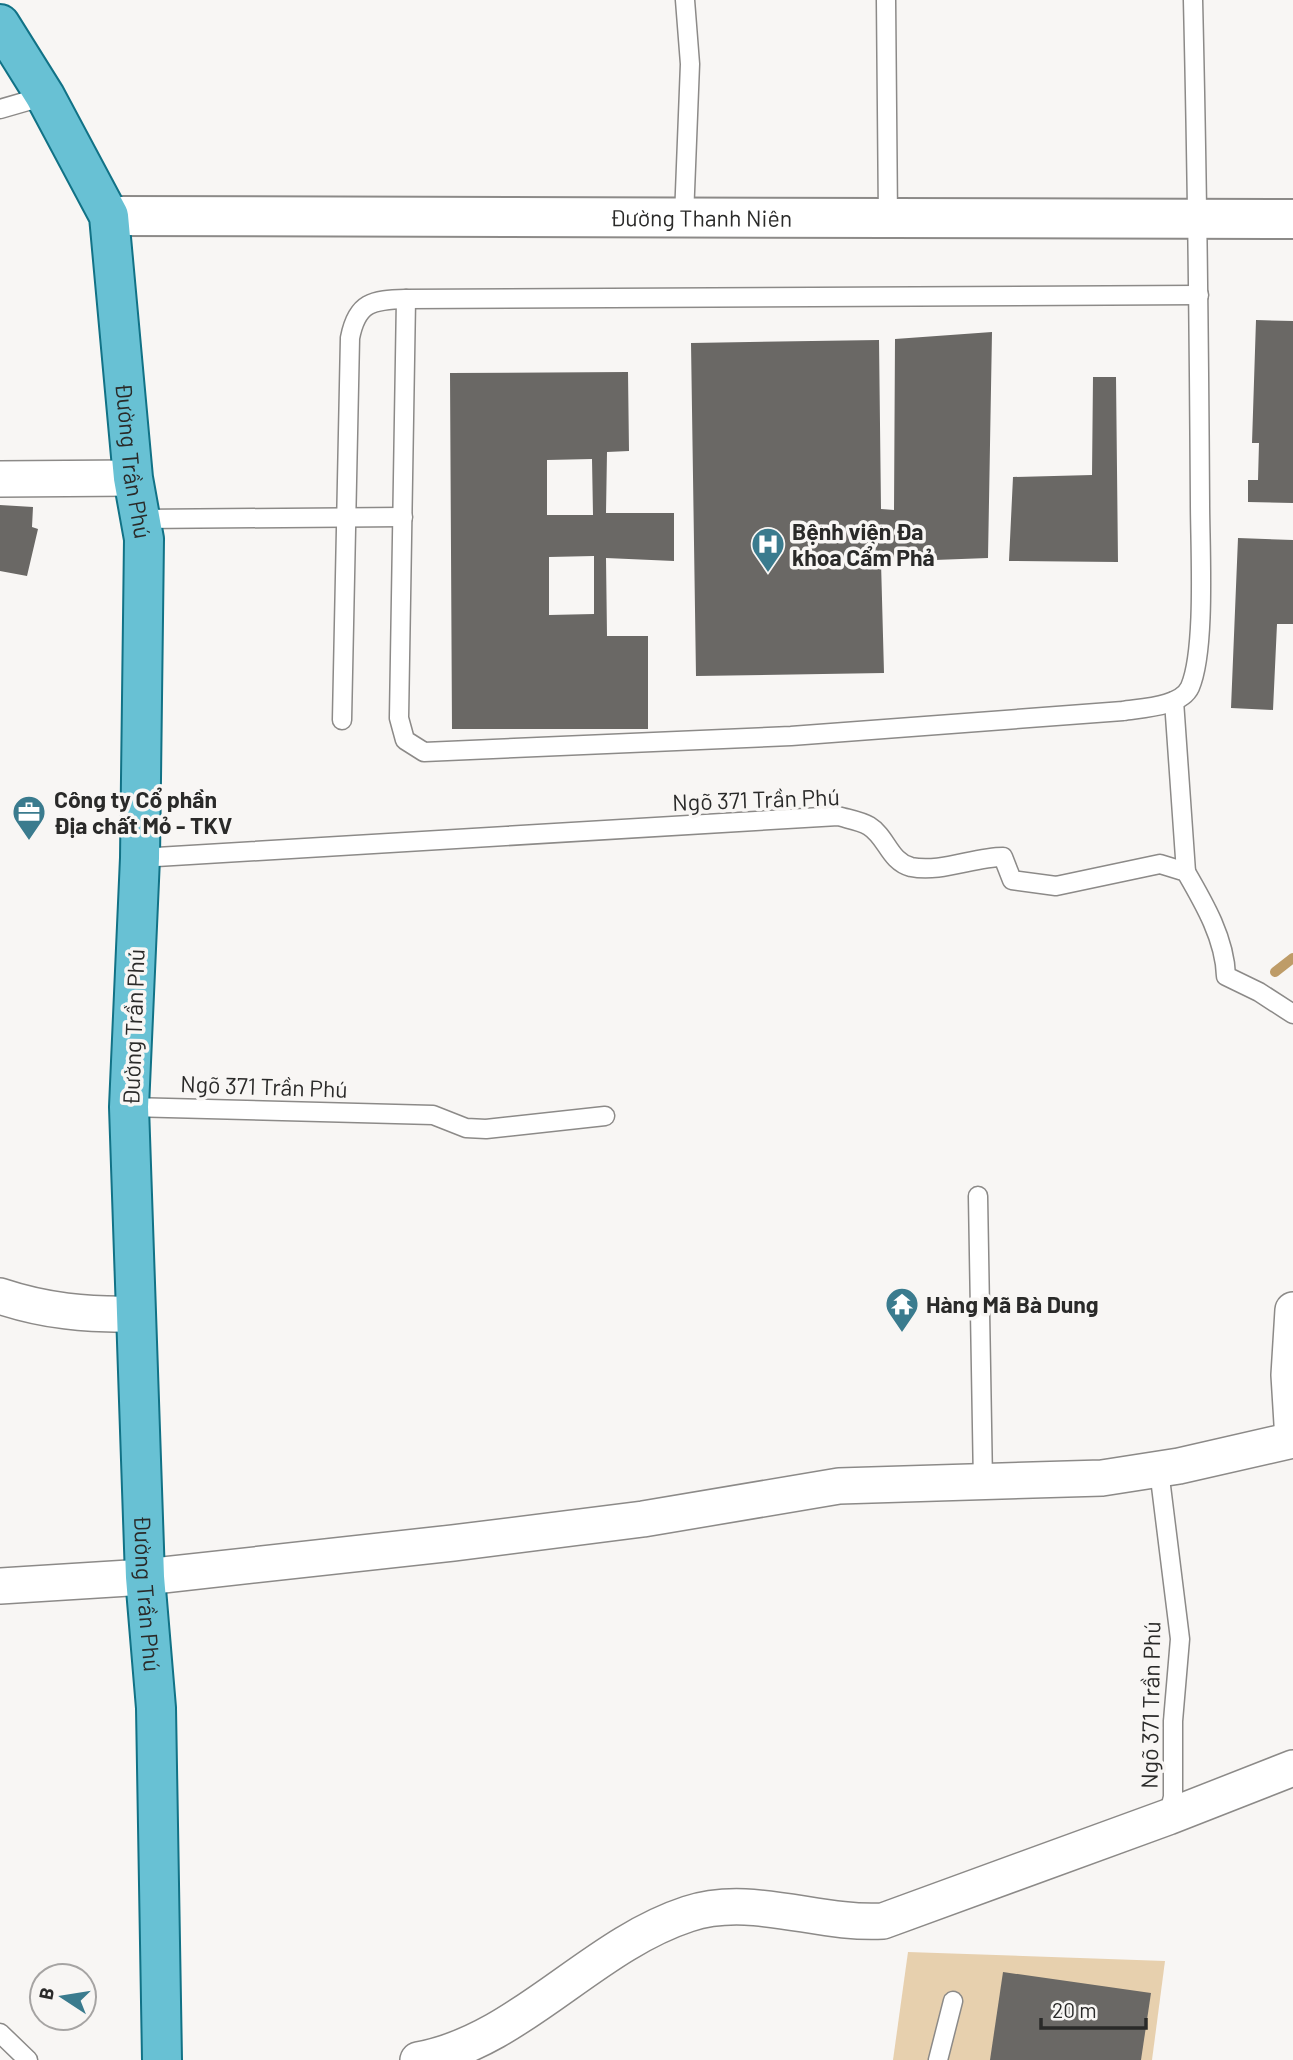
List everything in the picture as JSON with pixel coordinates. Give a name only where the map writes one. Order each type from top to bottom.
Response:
[{"type":"main road","name":"Đường Trần Phú","points":[[0,24],[45,96],[109,216],[133,478],[144,539],[140,858],[129,1107],[145,1577],[156,1708],[162,2060]]},
{"type":"street","name":"Đường Thanh Niên","points":[[109,216],[1293,219]]},
{"type":"street","points":[[0,480],[133,478]]},
{"type":"street","points":[[0,1296],[37,1308],[75,1314],[134,1314]]},
{"type":"street","points":[[0,1586],[145,1577],[643,1519],[839,1486],[1102,1478],[1158,1469],[1293,1440],[1289,1375],[1293,1310]]},
{"type":"street","points":[[418,2060],[437,2057],[477,2042],[654,1926],[691,1913],[716,1908],[747,1907],[855,1923],[883,1921],[1168,1817],[1293,1768]]},
{"type":"lane","points":[[684,217],[690,64],[685,0]]},
{"type":"lane","points":[[886,0],[888,218]]},
{"type":"lane","points":[[407,299],[399,718],[405,740],[424,752],[791,736],[1123,712],[1174,701],[1189,690],[1197,664],[1200,591],[1199,219],[1193,0]]},
{"type":"lane","points":[[0,109],[45,96]]},
{"type":"lane","points":[[342,720],[349,338],[354,318],[367,304],[407,299],[1199,295]]},
{"type":"lane","points":[[140,519],[403,517]]},
{"type":"lane","points":[[1174,701],[1186,872],[1208,908],[1225,961],[1226,976],[1259,992],[1293,1014]]},
{"type":"lane","name":"Ngõ 371 Trần Phú","points":[[140,858],[838,816],[869,825],[883,839],[891,855],[911,867],[953,865],[980,857],[1003,857],[1012,880],[1056,886],[1160,864],[1186,872]]},
{"type":"lane","name":"Ngõ 371 Trần Phú","points":[[129,1107],[433,1115],[466,1128],[486,1129],[605,1116]]},
{"type":"lane","points":[[978,1195],[984,1483]]},
{"type":"lane","name":"Ngõ 371 Trần Phú","points":[[1158,1469],[1180,1639],[1173,1721],[1173,1797],[1168,1817]]},
{"type":"lane","points":[[938,2060],[953,2001]]},
{"type":"lane","points":[[0,2033],[28,2060]]},
{"type":"shaded area","points":[[908,1952],[1165,1961],[1152,2060],[893,2060]]},
{"type":"building","points":[[1256,320],[1293,321],[1293,503],[1248,502],[1248,480],[1258,480],[1259,443],[1252,443]]},
{"type":"building","points":[[992,332],[988,558],[881,562],[884,673],[696,676],[691,343],[879,340],[881,509],[894,510],[895,339]]},
{"type":"building","points":[[628,372],[629,451],[607,452],[606,513],[674,513],[674,561],[606,558],[607,636],[648,636],[648,729],[452,729],[450,373]],"holes":[[[592,459],[593,515],[547,515],[547,460]],[[594,556],[594,614],[549,615],[549,557]]]},
{"type":"building","points":[[1093,377],[1116,377],[1118,562],[1009,561],[1013,477],[1092,475]]},
{"type":"building","points":[[0,505],[33,507],[32,527],[38,529],[27,576],[0,571]]},
{"type":"building","points":[[1238,538],[1293,540],[1293,624],[1277,624],[1273,710],[1231,708]]},
{"type":"building","points":[[1003,1972],[1151,1993],[1141,2060],[990,2060]]},
{"type":"waterway","points":[[1275,972],[1293,958]]},
{"type":"place","name":"Bệnh viện Đa khoa Cẩm Phả","points":[[768,574]]},
{"type":"place","name":"Công ty Cổ phần Địa chất Mỏ - TKV","points":[[29,842]]},
{"type":"place","name":"Hàng Mã Bà Dung","points":[[902,1334]]}]
